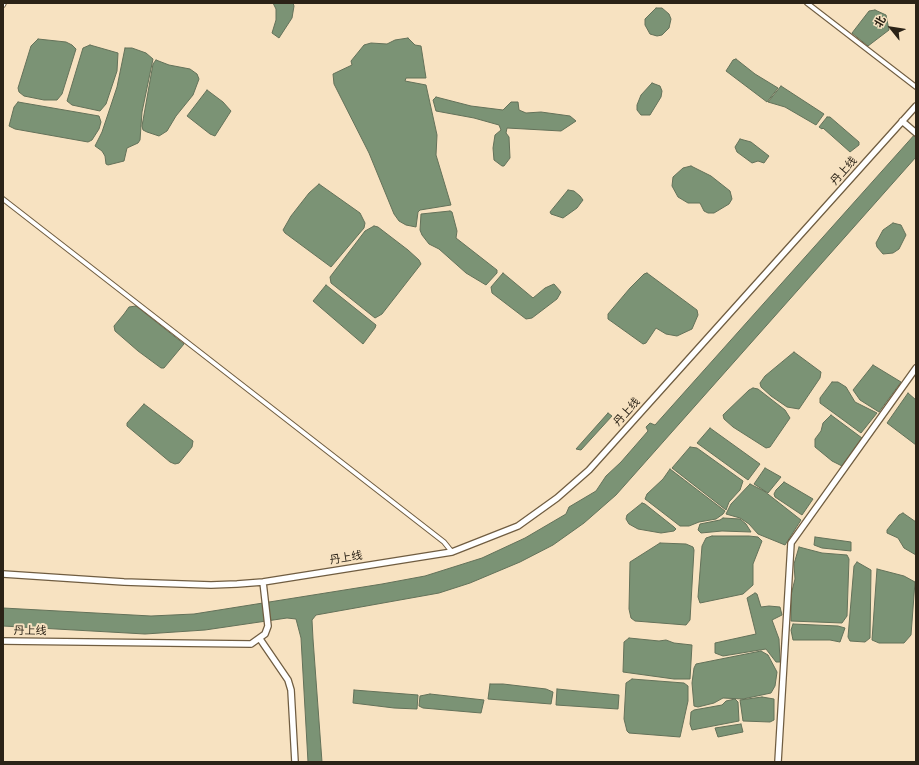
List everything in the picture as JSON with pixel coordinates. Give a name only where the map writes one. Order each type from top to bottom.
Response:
[{"type":"main road","name":"丹上线","points":[[3,574],[211,585],[263,582],[452,552],[518,526],[557,498],[589,470],[916,106]]},
{"type":"main road","points":[[902,121],[914,132]]},
{"type":"main road","points":[[778,762],[791,543],[916,368]]},
{"type":"main road","points":[[263,582],[268,624],[265,634],[260,639],[288,680],[291,690],[295,762]]},
{"type":"main road","name":"丹上线","points":[[3,641],[251,644],[260,639]]},
{"type":"street","points":[[807,3],[916,87]]},
{"type":"street","points":[[3,199],[444,542],[452,552]]},
{"type":"shaded area","points":[[273,3],[293,3],[294,6],[292,18],[279,38],[272,33],[276,20],[276,9]]},
{"type":"shaded area","points":[[656,8],[662,8],[669,14],[671,19],[669,28],[662,35],[657,36],[650,34],[645,25],[645,19]]},
{"type":"shaded area","points":[[875,10],[886,15],[889,30],[868,46],[852,33],[869,11]]},
{"type":"shaded area","points":[[408,38],[415,45],[421,46],[426,78],[406,78],[405,81],[426,85],[437,135],[436,155],[451,205],[420,210],[418,212],[416,227],[406,225],[399,221],[394,214],[369,153],[334,84],[333,74],[352,65],[351,61],[364,45],[371,43],[387,44],[395,40]]},
{"type":"shaded area","points":[[38,39],[66,42],[76,49],[62,94],[57,100],[44,100],[24,96],[19,92],[18,88],[31,46]]},
{"type":"shaded area","points":[[90,45],[118,53],[117,71],[106,104],[100,111],[72,105],[67,101],[83,48]]},
{"type":"shaded area","points":[[125,48],[132,48],[146,53],[153,59],[142,112],[140,140],[138,143],[127,148],[124,161],[108,165],[106,164],[105,156],[102,151],[95,146],[102,132],[117,87]]},
{"type":"shaded area","points":[[736,59],[755,74],[778,88],[767,102],[726,71],[733,60]]},
{"type":"shaded area","points":[[156,60],[169,65],[190,69],[197,74],[199,79],[193,95],[176,116],[167,131],[159,136],[143,130],[142,126],[153,64]]},
{"type":"shaded area","points":[[652,83],[660,86],[662,91],[661,97],[650,115],[641,115],[637,110],[637,105],[641,95]]},
{"type":"shaded area","points":[[781,86],[824,114],[816,125],[785,107],[768,102]]},
{"type":"shaded area","points":[[207,90],[223,102],[231,111],[215,136],[210,134],[187,116]]},
{"type":"shaded area","points":[[436,97],[471,106],[503,110],[511,102],[518,102],[519,110],[526,113],[541,112],[570,116],[576,121],[561,131],[507,128],[506,133],[509,137],[510,158],[504,166],[502,166],[494,160],[493,148],[495,135],[501,130],[499,125],[474,118],[436,111],[433,100]]},
{"type":"shaded area","points":[[18,102],[99,116],[101,122],[99,129],[92,140],[88,142],[15,129],[9,126],[14,107]]},
{"type":"shaded area","points":[[827,117],[830,117],[859,142],[859,145],[850,152],[823,128],[822,129],[819,127]]},
{"type":"shaded area","points":[[916,133],[916,157],[616,495],[584,523],[553,545],[520,562],[470,583],[439,593],[316,615],[312,620],[322,762],[308,762],[301,638],[296,619],[287,618],[205,630],[145,634],[3,626],[3,608],[151,616],[194,614],[382,584],[425,576],[482,558],[525,538],[566,514],[569,507],[596,491],[606,476],[621,462],[648,431],[646,427],[650,423],[655,425]]},
{"type":"shaded area","points":[[740,139],[751,142],[769,156],[764,163],[758,161],[752,163],[737,152],[735,147]]},
{"type":"shaded area","points":[[691,166],[711,176],[730,191],[732,199],[729,204],[714,213],[708,213],[704,211],[700,203],[688,203],[678,197],[672,186],[673,177],[683,168]]},
{"type":"shaded area","points":[[319,184],[360,213],[365,223],[364,228],[331,267],[283,230],[291,216],[309,193]]},
{"type":"shaded area","points":[[568,190],[574,191],[583,200],[577,208],[563,218],[551,214],[550,212]]},
{"type":"shaded area","points":[[452,212],[457,231],[456,238],[497,270],[497,273],[486,285],[466,273],[439,249],[429,244],[422,235],[420,230],[421,214]]},
{"type":"shaded area","points":[[893,223],[901,225],[906,235],[899,249],[893,253],[883,254],[877,247],[876,243],[883,230]]},
{"type":"shaded area","points":[[374,226],[378,227],[408,250],[419,260],[421,264],[382,314],[375,318],[331,283],[330,277],[365,231]]},
{"type":"shaded area","points":[[503,273],[533,298],[545,288],[554,284],[561,292],[557,299],[532,318],[526,319],[492,293],[491,287]]},
{"type":"shaded area","points":[[647,273],[697,310],[698,315],[692,329],[677,336],[666,334],[656,328],[646,343],[643,344],[608,319],[608,314],[630,288],[644,274]]},
{"type":"shaded area","points":[[326,285],[376,325],[363,344],[313,301]]},
{"type":"shaded area","points":[[136,306],[184,344],[164,368],[161,368],[138,351],[115,331],[114,326],[129,307]]},
{"type":"shaded area","points":[[794,352],[821,372],[820,378],[799,409],[787,407],[771,396],[761,387],[760,383],[765,376]]},
{"type":"shaded area","points":[[873,365],[901,382],[879,412],[860,400],[853,390]]},
{"type":"shaded area","points":[[832,382],[838,382],[846,387],[855,402],[877,413],[861,433],[820,403],[820,398]]},
{"type":"shaded area","points":[[753,388],[758,389],[785,410],[790,418],[770,447],[766,448],[733,427],[724,419],[723,415]]},
{"type":"shaded area","points":[[908,393],[916,400],[916,445],[887,423]]},
{"type":"shaded area","points":[[144,404],[193,441],[192,447],[179,463],[175,464],[170,462],[127,426],[127,423]]},
{"type":"shaded area","points":[[608,413],[612,416],[581,450],[576,449]]},
{"type":"shaded area","points":[[831,415],[862,438],[842,466],[832,461],[815,447],[815,439],[821,431],[823,423]]},
{"type":"shaded area","points":[[710,428],[760,464],[748,480],[697,443]]},
{"type":"shaded area","points":[[690,447],[697,448],[743,481],[740,490],[729,502],[726,510],[672,468]]},
{"type":"shaded area","points":[[765,468],[781,477],[768,493],[754,484]]},
{"type":"shaded area","points":[[670,469],[725,511],[723,514],[716,519],[699,522],[689,526],[680,526],[645,499],[647,494],[663,479]]},
{"type":"shaded area","points":[[784,482],[813,499],[802,515],[775,497],[774,494],[776,490]]},
{"type":"shaded area","points":[[750,484],[764,491],[801,520],[785,545],[758,534],[749,524],[740,518],[726,514],[731,504]]},
{"type":"shaded area","points":[[642,503],[676,529],[674,531],[661,533],[638,529],[629,524],[626,519],[627,515]]},
{"type":"shaded area","points":[[903,513],[916,522],[916,555],[904,548],[898,538],[887,533],[887,530],[899,515]]},
{"type":"shaded area","points":[[723,518],[740,519],[746,524],[751,532],[722,531],[701,533],[698,530],[700,524]]},
{"type":"shaded area","points":[[712,536],[749,536],[758,537],[762,541],[753,564],[753,585],[743,594],[700,603],[698,597],[702,546],[706,538]]},
{"type":"shaded area","points":[[815,537],[851,542],[851,551],[822,548],[814,545]]},
{"type":"shaded area","points":[[660,543],[686,544],[693,547],[694,550],[690,620],[686,625],[635,621],[631,618],[629,609],[630,562]]},
{"type":"shaded area","points":[[799,547],[822,553],[847,555],[849,559],[847,616],[842,623],[791,621],[791,595],[795,579],[794,564]]},
{"type":"shaded area","points":[[857,562],[871,570],[870,638],[865,642],[850,641],[848,637],[854,566]]},
{"type":"shaded area","points":[[877,569],[904,576],[915,582],[911,635],[904,643],[879,643],[872,640]]},
{"type":"shaded area","points":[[755,593],[757,594],[761,607],[780,607],[782,615],[772,620],[779,639],[780,662],[776,662],[766,649],[723,656],[715,653],[715,643],[756,634],[747,598]]},
{"type":"shaded area","points":[[793,624],[838,626],[845,628],[840,642],[830,640],[793,640],[791,630]]},
{"type":"shaded area","points":[[629,638],[659,641],[666,640],[674,643],[692,645],[690,679],[674,679],[623,672],[624,642]]},
{"type":"shaded area","points":[[761,651],[768,655],[777,672],[775,686],[771,693],[743,699],[723,698],[714,703],[698,707],[694,706],[692,683],[696,664]]},
{"type":"shaded area","points":[[632,679],[684,683],[688,686],[688,701],[680,737],[629,733],[627,731],[624,719],[626,683]]},
{"type":"shaded area","points":[[490,684],[546,689],[553,692],[551,704],[488,699]]},
{"type":"shaded area","points":[[557,689],[619,695],[618,709],[556,705]]},
{"type":"shaded area","points":[[354,690],[418,695],[417,709],[353,703]]},
{"type":"shaded area","points":[[430,694],[484,700],[481,713],[423,708],[419,706],[420,696]]},
{"type":"shaded area","points":[[762,697],[774,699],[774,720],[770,722],[743,721],[740,700]]},
{"type":"shaded area","points":[[735,699],[738,702],[739,721],[692,730],[690,724],[691,712],[694,710],[722,705],[726,701]]},
{"type":"shaded area","points":[[741,724],[743,732],[718,737],[715,728]]}]
